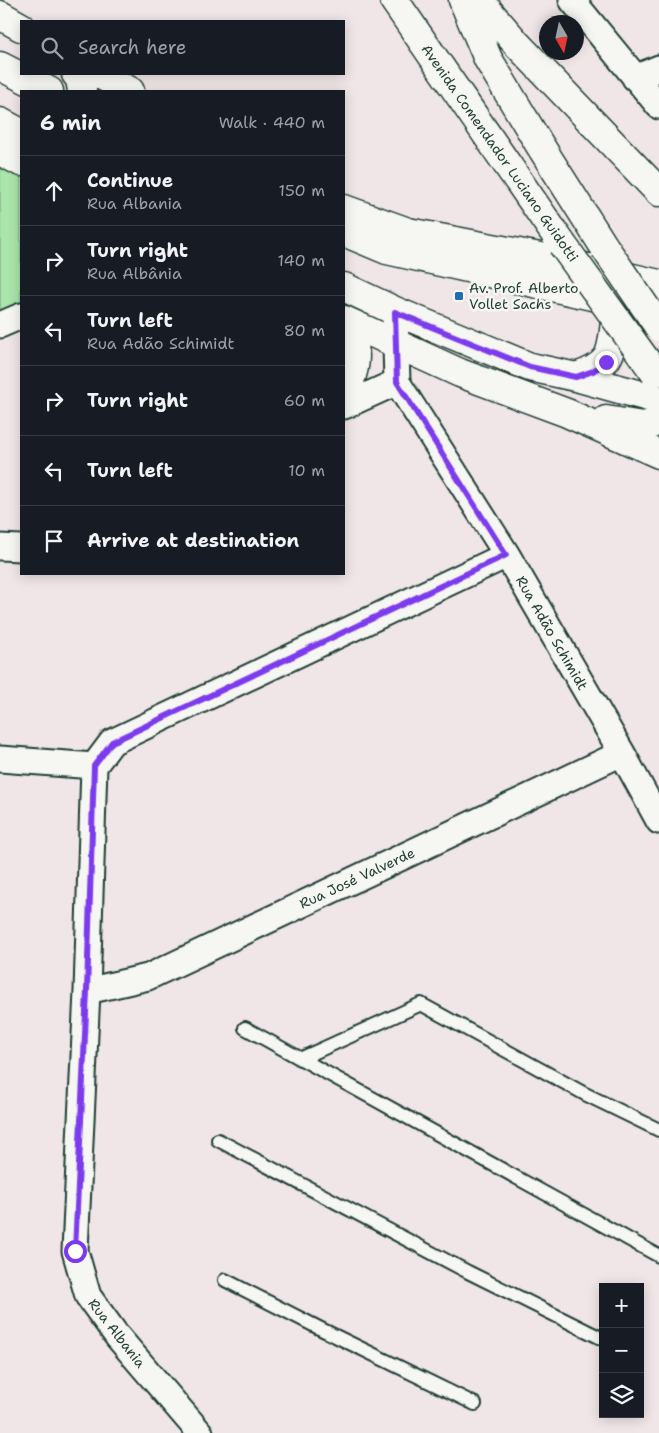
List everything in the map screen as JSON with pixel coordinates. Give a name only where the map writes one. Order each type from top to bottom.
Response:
[{"type":"main road","name":"Avenida Comendador Luciano Guidotti","points":[[394,0],[562,244],[657,376]]},
{"type":"main road","points":[[464,0],[488,59],[605,248],[659,327]]},
{"type":"main road","points":[[479,0],[517,44],[659,192]]},
{"type":"main road","points":[[0,15],[20,26]]},
{"type":"main road","points":[[0,66],[47,90]]},
{"type":"main road","points":[[77,75],[80,79],[82,90]]},
{"type":"main road","points":[[101,75],[128,90]]},
{"type":"main road","points":[[0,122],[20,132]]},
{"type":"main road","points":[[0,151],[20,161]]},
{"type":"main road","points":[[345,209],[408,232],[540,257],[659,284]]},
{"type":"main road","points":[[345,232],[387,250],[659,311]]},
{"type":"main road","points":[[345,287],[395,312],[530,367],[576,377],[659,400]]},
{"type":"main road","points":[[576,377],[593,371],[606,362],[613,345],[616,320]]},
{"type":"main road","points":[[345,321],[460,373],[567,413],[659,454]]},
{"type":"main road","points":[[345,323],[353,341],[355,363],[352,377],[345,391]]},
{"type":"main road","points":[[567,413],[632,425],[643,426],[659,422]]},
{"type":"street","points":[[572,0],[659,106]]},
{"type":"street","points":[[635,78],[659,68]]},
{"type":"street","name":"Rua Adão Schimidt","points":[[395,312],[397,382],[506,555],[622,753],[659,821]]},
{"type":"street","points":[[0,325],[20,316]]},
{"type":"street","points":[[345,406],[397,382]]},
{"type":"street","points":[[0,547],[20,548]]},
{"type":"street","points":[[0,759],[94,766],[112,742],[506,555]]},
{"type":"street","name":"Rua José Valverde","points":[[87,991],[148,976],[622,753]]},
{"type":"street","name":"Rua Albania","points":[[94,766],[87,991],[75,1251],[88,1296],[117,1336],[200,1433]]},
{"type":"lane","points":[[300,1059],[420,1004],[585,1094],[659,1130]]},
{"type":"lane","points":[[245,1028],[659,1256]]},
{"type":"lane","points":[[218,1140],[468,1272],[599,1337]]},
{"type":"lane","points":[[225,1280],[475,1404]]},
{"type":"green space","points":[[0,167],[20,177],[20,305],[0,315]]},
{"type":"place","name":"Av. Prof. Alberto Vollet Sachs","points":[[459,296]]},
{"type":"route","points":[[75,1251],[87,991],[94,766],[112,742],[506,555],[397,382],[395,312],[530,367],[576,377],[593,371],[606,362]]}]
